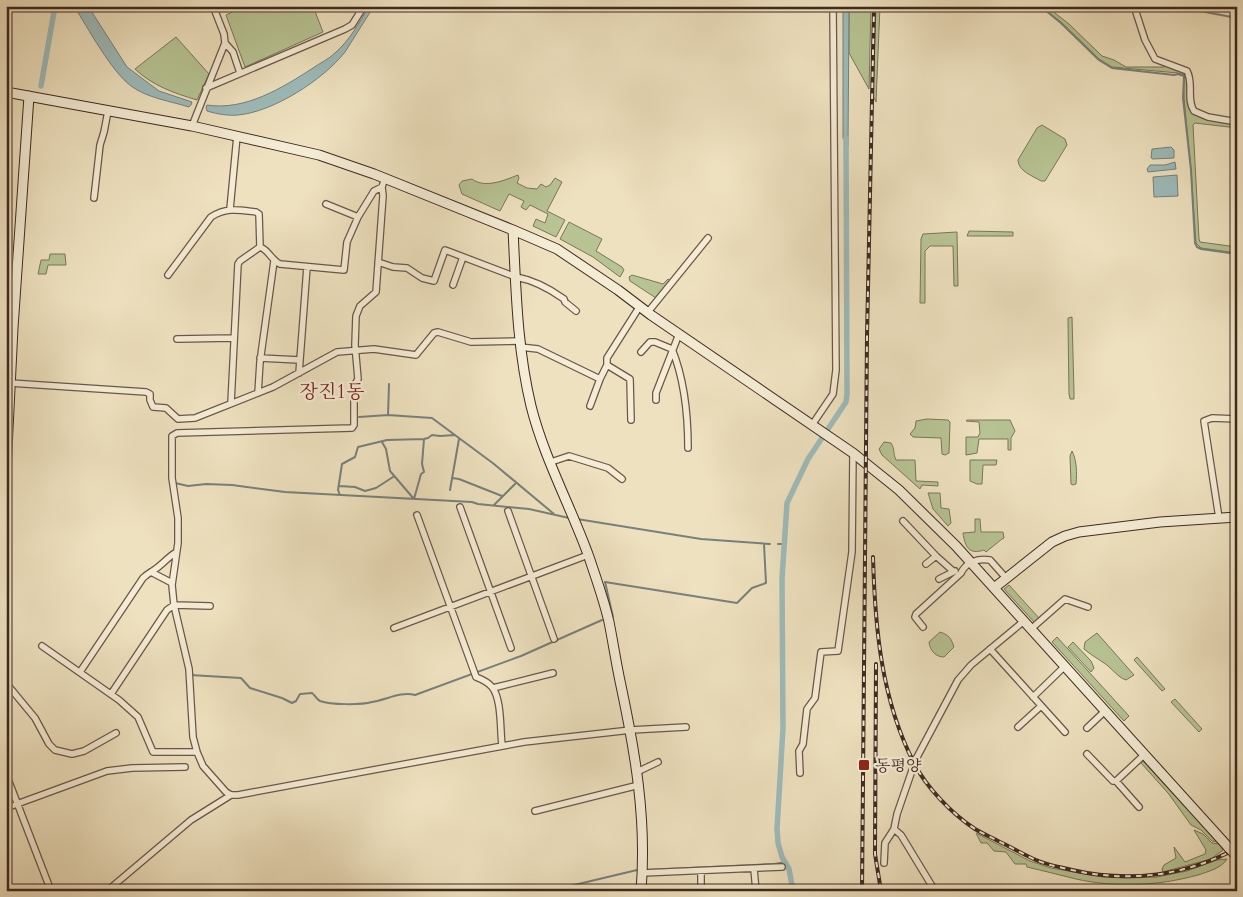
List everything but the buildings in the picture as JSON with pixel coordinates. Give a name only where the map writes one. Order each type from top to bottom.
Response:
[{"type":"main road","points":[[6,92],[192,126],[319,155],[386,178],[557,249],[853,453],[911,501],[967,565],[994,588],[1234,853]]},
{"type":"main road","points":[[6,470],[10,383],[9,330],[29,96]]},
{"type":"main road","points":[[514,230],[519,344],[531,406],[537,428],[588,555],[609,620],[638,772],[643,838],[641,891]]},
{"type":"main road","points":[[994,588],[1052,542],[1079,532],[1160,522],[1237,517]]},
{"type":"street","points":[[192,126],[225,43],[224,34],[213,6]]},
{"type":"street","points":[[206,88],[345,29],[357,19],[364,6]]},
{"type":"street","points":[[815,428],[833,394],[836,370],[833,6]]},
{"type":"street","points":[[1134,6],[1145,40],[1152,54],[1161,62],[1187,71],[1190,76],[1190,102],[1194,111],[1208,117],[1237,122]]},
{"type":"street","points":[[225,43],[233,52],[240,73]]},
{"type":"street","points":[[94,198],[100,145],[108,111]]},
{"type":"street","points":[[230,209],[237,136]]},
{"type":"street","points":[[231,795],[203,766],[193,737],[189,669],[174,605],[172,583],[178,543],[178,518],[172,478],[172,436],[173,434],[190,432],[352,428],[354,425],[354,386],[358,379],[356,316],[360,306],[376,292],[383,196],[382,187],[386,178]]},
{"type":"street","points":[[260,247],[266,249],[274,261],[280,264],[344,270],[347,242],[358,216],[374,191],[382,187]]},
{"type":"street","points":[[326,204],[358,216]]},
{"type":"street","points":[[168,275],[211,217],[219,212],[230,209],[259,214],[260,247]]},
{"type":"street","points":[[648,312],[708,238]]},
{"type":"street","points":[[231,403],[238,264],[260,247]]},
{"type":"street","points":[[378,262],[393,267],[407,268],[422,278],[434,281],[445,250],[526,279],[552,291],[564,299],[576,311]]},
{"type":"street","points":[[453,285],[463,258]]},
{"type":"street","points":[[258,393],[260,358],[274,261]]},
{"type":"street","points":[[299,373],[307,267]]},
{"type":"street","points":[[590,406],[607,365],[607,358],[640,306]]},
{"type":"street","points":[[10,383],[146,392],[150,394],[153,407],[166,408],[178,419],[195,418],[207,415],[231,403],[273,388],[337,352],[374,349],[416,356],[434,333],[438,332],[471,342],[519,344],[538,349],[600,379]]},
{"type":"street","points":[[656,400],[656,393],[679,334]]},
{"type":"street","points":[[177,339],[234,338]]},
{"type":"street","points":[[641,352],[650,342],[672,348]]},
{"type":"street","points":[[672,348],[679,368],[688,410],[688,448]]},
{"type":"street","points":[[260,358],[299,360]]},
{"type":"street","points":[[607,365],[630,379],[631,420]]},
{"type":"street","points":[[1219,518],[1204,421],[1212,418],[1237,419]]},
{"type":"street","points":[[800,773],[799,751],[804,744],[807,709],[815,698],[821,652],[838,651],[852,552],[853,453]]},
{"type":"street","points":[[551,462],[569,456],[608,468],[622,480]]},
{"type":"street","points":[[460,507],[512,648]]},
{"type":"street","points":[[508,511],[554,639]]},
{"type":"street","points":[[417,515],[476,677],[485,681],[493,688],[502,721],[502,745]]},
{"type":"street","points":[[903,521],[953,571]]},
{"type":"street","points":[[80,672],[144,578],[175,553]]},
{"type":"street","points":[[394,628],[588,555]]},
{"type":"street","points":[[926,564],[936,556]]},
{"type":"street","points":[[939,579],[981,559],[990,560],[1006,578]]},
{"type":"street","points":[[923,627],[915,617],[916,614],[961,573],[967,565]]},
{"type":"street","points":[[151,572],[172,583]]},
{"type":"street","points":[[1031,629],[1065,599],[1088,606]]},
{"type":"street","points":[[111,694],[167,610],[174,605],[210,606]]},
{"type":"street","points":[[884,863],[886,843],[894,828],[916,759],[958,680],[967,668],[1024,621]]},
{"type":"street","points":[[42,646],[111,694],[138,717],[153,752],[197,752]]},
{"type":"street","points":[[990,649],[1065,732]]},
{"type":"street","points":[[1033,697],[1065,666]]},
{"type":"street","points":[[493,688],[553,673]]},
{"type":"street","points":[[6,683],[35,718],[49,744],[55,750],[72,754],[84,751],[116,733]]},
{"type":"street","points":[[1018,727],[1041,706]]},
{"type":"street","points":[[1086,728],[1105,711]]},
{"type":"street","points":[[107,891],[191,820],[231,795],[502,745],[630,730],[686,727]]},
{"type":"street","points":[[1087,754],[1113,781],[1116,780],[1139,807]]},
{"type":"street","points":[[1116,780],[1145,754]]},
{"type":"street","points":[[638,772],[658,762]]},
{"type":"street","points":[[6,808],[107,771],[132,768],[184,767]]},
{"type":"street","points":[[6,774],[52,891]]},
{"type":"street","points":[[535,812],[639,785]]},
{"type":"street","points":[[894,828],[935,891]]},
{"type":"street","points":[[642,873],[782,867]]},
{"type":"street","points":[[754,868],[756,891]]},
{"type":"street","points":[[701,871],[701,891]]},
{"type":"green space","points":[[245,6],[313,6],[323,32],[245,67],[226,15]]},
{"type":"green space","points":[[849,6],[871,6],[869,89],[849,53]]},
{"type":"green space","points":[[876,6],[880,6],[876,102],[873,96]]},
{"type":"green space","points":[[1041,6],[1046,6],[1069,24],[1102,56],[1126,67],[1164,67],[1165,65],[1183,72],[1188,82],[1188,105],[1191,111],[1206,118],[1237,123],[1237,128],[1195,123],[1193,125],[1200,242],[1237,247],[1237,253],[1201,248],[1196,243],[1184,98],[1184,75],[1112,67],[1099,59],[1062,23]]},
{"type":"green space","points":[[176,37],[209,74],[197,100],[172,92],[156,84],[135,69]]},
{"type":"green space","points":[[1042,125],[1065,139],[1067,145],[1045,181],[1041,181],[1023,170],[1018,160],[1037,128]]},
{"type":"green space","points":[[518,175],[517,183],[527,188],[537,189],[541,184],[546,187],[555,178],[562,182],[547,211],[565,220],[556,237],[533,226],[536,219],[545,223],[548,214],[530,205],[526,210],[521,207],[524,201],[509,194],[500,211],[462,194],[459,185],[462,181],[472,179],[477,182],[489,183]]},
{"type":"green space","points":[[569,222],[602,239],[596,251],[622,267],[624,270],[620,277],[593,257],[560,239]]},
{"type":"green space","points":[[969,231],[1013,232],[1013,236],[967,236]]},
{"type":"green space","points":[[957,232],[958,286],[954,286],[953,246],[930,246],[925,251],[925,303],[920,303],[921,239],[923,234]]},
{"type":"green space","points":[[50,254],[65,254],[66,265],[48,265],[46,274],[38,274],[41,260],[49,260]]},
{"type":"green space","points":[[632,275],[663,284],[668,279],[671,281],[656,298],[630,281],[629,277]]},
{"type":"green space","points":[[1072,317],[1074,399],[1070,399],[1068,318]]},
{"type":"green space","points":[[927,419],[948,420],[950,422],[949,453],[942,454],[941,438],[913,437],[910,434],[915,428],[916,421]]},
{"type":"green space","points":[[967,420],[1010,420],[1015,431],[1011,438],[1011,450],[1008,450],[1008,439],[979,439],[977,453],[966,455],[966,437],[978,437],[980,433],[979,422]]},
{"type":"green space","points":[[884,442],[891,443],[896,460],[915,460],[916,481],[938,482],[938,486],[922,485],[920,489],[882,455],[879,449]]},
{"type":"green space","points":[[1072,451],[1076,471],[1076,484],[1073,485],[1071,484],[1070,456]]},
{"type":"green space","points":[[970,460],[997,460],[996,465],[983,465],[982,484],[977,484],[970,481]]},
{"type":"green space","points":[[928,493],[940,493],[941,508],[949,509],[951,523],[948,526],[933,509]]},
{"type":"green space","points":[[975,519],[980,519],[981,532],[1003,532],[1004,538],[986,552],[984,550],[971,551],[965,542],[963,533],[975,532]]},
{"type":"green space","points":[[1009,585],[1039,618],[1034,622],[1004,589]]},
{"type":"green space","points":[[940,632],[949,637],[954,647],[944,657],[934,653],[929,642]]},
{"type":"green space","points":[[1097,633],[1134,675],[1126,680],[1123,679],[1084,649],[1085,642]]},
{"type":"green space","points":[[1057,637],[1129,716],[1124,721],[1052,642]]},
{"type":"green space","points":[[1073,642],[1091,661],[1094,668],[1091,672],[1068,647]]},
{"type":"green space","points":[[1137,657],[1165,689],[1162,691],[1134,660]]},
{"type":"green space","points":[[1175,699],[1202,729],[1199,732],[1171,702]]},
{"type":"green space","points":[[1143,761],[1218,842],[1212,841],[1201,830],[1191,825],[1168,793],[1141,763]]},
{"type":"green space","points":[[1194,830],[1203,834],[1212,843],[1219,844],[1223,850],[1211,859],[1163,872],[1164,865],[1176,858],[1174,847],[1185,862],[1205,854],[1206,850]]},
{"type":"green space","points":[[976,833],[1030,861],[1051,868],[1103,877],[1157,877],[1187,871],[1217,860],[1227,859],[1222,865],[1214,869],[1183,879],[1168,882],[1122,885],[1106,884],[1027,867],[1026,864],[1015,864],[1006,852],[994,851],[987,843],[981,843]]},
{"type":"water","points":[[74,6],[88,6],[127,67],[159,91],[192,102],[191,105],[189,107],[159,99],[144,94],[131,86],[108,60]]},
{"type":"water","points":[[369,6],[374,6],[336,63],[296,93],[252,113],[230,115],[207,111],[207,105],[235,105],[263,96],[289,83],[327,59],[350,37]]},
{"type":"water","points":[[843,6],[849,6],[848,147],[843,138]]},
{"type":"water","points":[[1171,147],[1174,150],[1174,158],[1152,159],[1152,149]]},
{"type":"water","points":[[1175,162],[1176,169],[1148,172],[1147,169],[1150,165],[1165,165]]},
{"type":"water","points":[[1177,175],[1178,196],[1154,197],[1153,177]]},
{"type":"waterway","points":[[41,86],[55,6]]},
{"type":"waterway","points":[[1040,6],[1061,23],[1099,60],[1112,68],[1184,76],[1183,98],[1191,170],[1195,243],[1201,249],[1237,254]]},
{"type":"waterway","points":[[1173,6],[1237,18]]},
{"type":"waterway","points":[[793,891],[789,869],[782,857],[778,843],[777,829],[783,728],[782,579],[787,503],[808,459],[846,402],[846,138]]},
{"type":"waterway","points":[[388,415],[389,384]]},
{"type":"waterway","points":[[359,417],[388,415],[432,418],[494,464],[554,514]]},
{"type":"waterway","points":[[340,495],[338,490],[342,464],[355,457],[358,447],[387,440],[424,439],[432,435],[455,435]]},
{"type":"waterway","points":[[414,499],[421,474],[424,472],[422,464],[424,439]]},
{"type":"waterway","points":[[450,490],[459,439]]},
{"type":"waterway","points":[[382,442],[386,449],[390,471],[414,499]]},
{"type":"waterway","points":[[339,486],[355,487],[365,491],[376,488],[393,477]]},
{"type":"waterway","points":[[452,478],[502,496]]},
{"type":"waterway","points":[[175,483],[188,486],[206,484],[232,485],[285,492],[472,502],[529,509],[569,518]]},
{"type":"waterway","points":[[494,505],[515,484]]},
{"type":"waterway","points":[[577,519],[701,539],[770,544]]},
{"type":"waterway","points":[[613,617],[605,582],[737,603],[752,588],[766,583],[764,544]]},
{"type":"waterway","points":[[778,544],[783,544]]},
{"type":"waterway","points":[[190,675],[241,678],[250,688],[292,703],[296,701],[300,694],[312,693],[319,700],[325,702],[367,703],[399,695],[415,695],[521,656],[602,620]]},
{"type":"waterway","points":[[647,870],[785,862]]},
{"type":"waterway","points":[[549,891],[637,870]]},
{"type":"railway","points":[[862,891],[867,336],[874,6]]},
{"type":"railway","points":[[873,557],[878,636],[887,688],[894,714],[903,739],[919,772],[940,799],[966,823],[981,833],[1040,862],[1093,874],[1136,876],[1177,871],[1218,858],[1237,848]]},
{"type":"railway","points":[[876,664],[875,854],[881,891]]},
{"type":"place","name":"동평양","points":[[864,765]]},
{"type":"district","name":"장진1동","points":[[332,391]]}]
